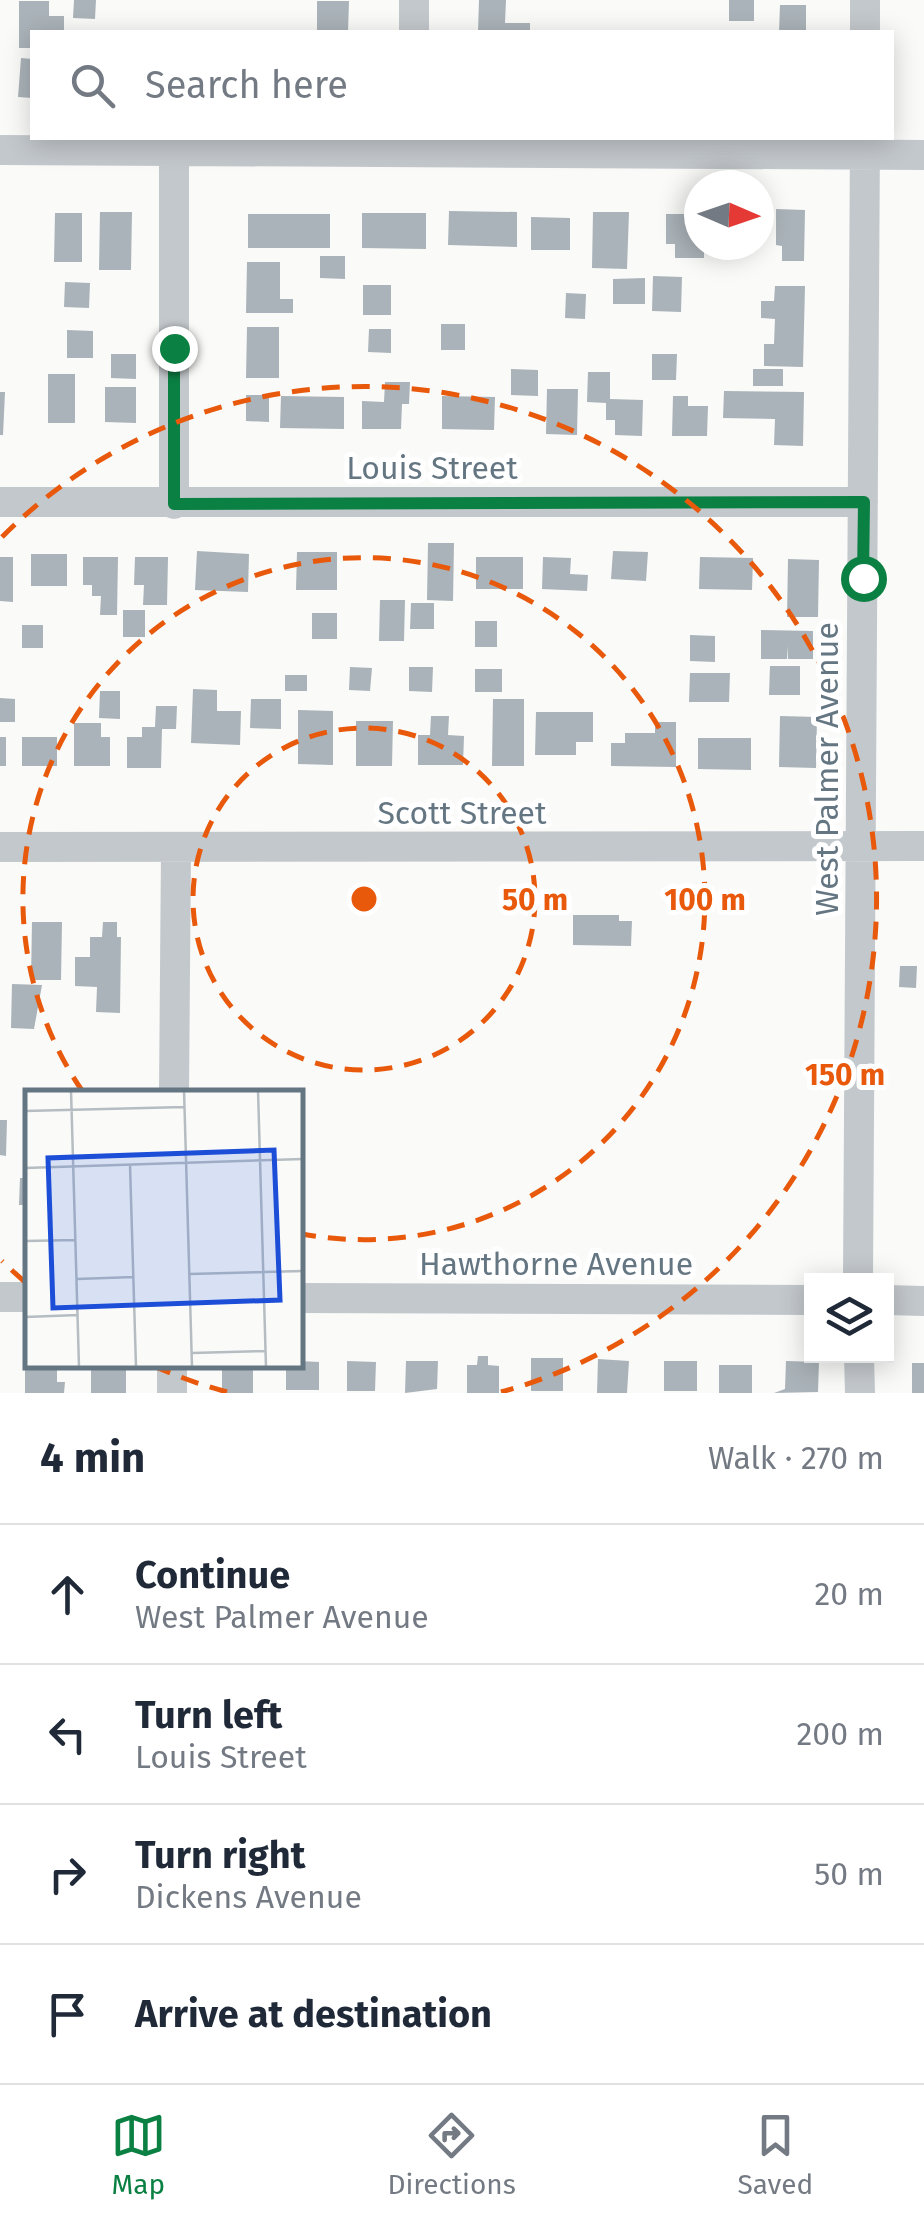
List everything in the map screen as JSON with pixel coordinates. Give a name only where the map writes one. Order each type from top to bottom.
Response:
[{"type":"street","points":[[414,0],[414,30]]},
{"type":"street","points":[[865,30],[866,0]]},
{"type":"street","points":[[0,150],[864,146],[924,155]]},
{"type":"street","name":"West Palmer Avenue","points":[[858,1273],[864,146]]},
{"type":"street","points":[[174,152],[174,504]]},
{"type":"street","name":"Louis Street","points":[[0,502],[864,502]]},
{"type":"street","name":"Scott Street","points":[[0,847],[176,850],[924,846]]},
{"type":"street","points":[[174,1090],[176,850]]},
{"type":"street","name":"Hawthorne Avenue","points":[[302,1298],[804,1300]]},
{"type":"street","points":[[894,1300],[924,1301]]},
{"type":"street","points":[[860,1363],[860,1393]]},
{"type":"building","points":[[74,0],[96,0],[95,19],[73,18]]},
{"type":"building","points":[[479,0],[506,0],[505,23],[530,23],[530,30],[478,30]]},
{"type":"building","points":[[729,0],[754,0],[754,21],[729,21]]},
{"type":"building","points":[[19,1],[49,1],[49,16],[64,16],[64,30],[30,30],[30,48],[19,48]]},
{"type":"building","points":[[317,1],[349,1],[348,30],[317,30]]},
{"type":"building","points":[[780,5],[806,5],[806,30],[779,30]]},
{"type":"building","points":[[21,58],[30,59],[30,98],[18,97]]},
{"type":"building","points":[[776,209],[805,210],[804,261],[782,261],[782,246],[776,245]]},
{"type":"building","points":[[449,211],[517,212],[517,247],[448,245]]},
{"type":"building","points":[[100,212],[132,212],[131,270],[99,270]]},
{"type":"building","points":[[593,212],[629,212],[627,269],[592,268]]},
{"type":"building","points":[[55,213],[82,213],[82,262],[54,262]]},
{"type":"building","points":[[362,213],[426,213],[426,249],[362,248]]},
{"type":"building","points":[[248,214],[330,214],[330,248],[248,248]]},
{"type":"building","points":[[666,214],[684,214],[684,258],[675,258],[675,244],[666,244]]},
{"type":"building","points":[[531,217],[570,218],[570,250],[531,250]]},
{"type":"building","points":[[320,256],[345,256],[345,279],[320,278]]},
{"type":"building","points":[[247,262],[280,262],[280,299],[293,299],[293,313],[246,313]]},
{"type":"building","points":[[653,276],[682,277],[681,312],[652,311]]},
{"type":"building","points":[[645,278],[645,304],[613,304],[613,279]]},
{"type":"building","points":[[65,282],[90,283],[89,308],[64,307]]},
{"type":"building","points":[[363,285],[391,285],[391,315],[363,315]]},
{"type":"building","points":[[775,286],[805,286],[803,367],[764,366],[764,344],[774,344],[775,319],[761,318],[761,301],[774,301]]},
{"type":"building","points":[[566,293],[586,294],[585,319],[565,318]]},
{"type":"building","points":[[441,324],[465,324],[465,350],[441,350]]},
{"type":"building","points":[[247,327],[279,327],[279,378],[246,378]]},
{"type":"building","points":[[369,329],[391,329],[391,353],[368,352]]},
{"type":"building","points":[[67,330],[93,331],[93,358],[67,358]]},
{"type":"building","points":[[111,354],[136,354],[136,379],[111,378]]},
{"type":"building","points":[[652,354],[677,354],[676,380],[652,380]]},
{"type":"building","points":[[511,369],[538,370],[538,396],[511,395]]},
{"type":"building","points":[[753,369],[783,369],[783,386],[753,386]]},
{"type":"building","points":[[588,372],[610,372],[610,399],[643,400],[642,436],[615,435],[615,420],[606,420],[606,403],[587,402]]},
{"type":"building","points":[[48,374],[75,374],[75,423],[48,423]]},
{"type":"building","points":[[385,382],[410,382],[409,404],[402,404],[401,429],[362,429],[362,401],[384,402]]},
{"type":"building","points":[[105,387],[136,387],[136,423],[105,422]]},
{"type":"building","points":[[547,389],[578,389],[577,435],[546,434]]},
{"type":"building","points":[[724,391],[804,392],[803,446],[774,445],[775,419],[723,418]]},
{"type":"building","points":[[0,392],[5,392],[3,435],[0,435]]},
{"type":"building","points":[[246,395],[269,395],[269,422],[246,421]]},
{"type":"building","points":[[281,396],[344,397],[344,429],[280,428]]},
{"type":"building","points":[[442,396],[495,397],[494,430],[442,429]]},
{"type":"building","points":[[673,396],[688,396],[688,406],[708,406],[707,436],[672,436]]},
{"type":"building","points":[[428,543],[454,543],[453,601],[427,600]]},
{"type":"building","points":[[197,551],[249,554],[248,592],[195,590]]},
{"type":"building","points":[[613,551],[648,552],[646,581],[611,579]]},
{"type":"building","points":[[297,552],[337,552],[337,590],[296,590]]},
{"type":"building","points":[[31,554],[67,554],[67,586],[31,586]]},
{"type":"building","points":[[0,557],[13,557],[13,602],[0,601]]},
{"type":"building","points":[[83,557],[118,557],[117,615],[100,615],[101,596],[92,596],[92,585],[83,585]]},
{"type":"building","points":[[135,557],[168,557],[167,605],[143,605],[144,585],[134,585]]},
{"type":"building","points":[[476,557],[523,557],[523,589],[476,589]]},
{"type":"building","points":[[543,557],[571,558],[570,574],[588,575],[587,591],[542,589]]},
{"type":"building","points":[[700,557],[753,558],[752,590],[699,589]]},
{"type":"building","points":[[788,559],[819,560],[818,617],[787,617]]},
{"type":"building","points":[[380,600],[405,600],[404,641],[379,641]]},
{"type":"building","points":[[411,603],[434,603],[434,629],[410,629]]},
{"type":"building","points":[[123,610],[145,610],[145,637],[123,637]]},
{"type":"building","points":[[312,613],[337,613],[337,639],[312,639]]},
{"type":"building","points":[[475,621],[497,621],[497,647],[475,647]]},
{"type":"building","points":[[22,625],[43,625],[43,648],[22,648]]},
{"type":"building","points":[[761,630],[813,631],[813,659],[788,659],[787,646],[787,659],[761,659]]},
{"type":"building","points":[[690,635],[715,636],[715,662],[690,661]]},
{"type":"building","points":[[770,666],[800,666],[800,695],[769,695]]},
{"type":"building","points":[[350,667],[372,668],[370,691],[349,690]]},
{"type":"building","points":[[409,667],[433,667],[432,692],[409,691]]},
{"type":"building","points":[[475,669],[502,669],[502,692],[475,692]]},
{"type":"building","points":[[690,673],[730,673],[729,702],[689,702]]},
{"type":"building","points":[[285,675],[307,675],[307,691],[285,691]]},
{"type":"building","points":[[193,689],[217,690],[217,711],[241,711],[240,745],[191,743]]},
{"type":"building","points":[[100,691],[120,691],[120,719],[99,718]]},
{"type":"building","points":[[0,698],[15,699],[15,722],[0,722]]},
{"type":"building","points":[[251,699],[281,699],[281,729],[250,728]]},
{"type":"building","points":[[493,699],[524,699],[524,766],[492,766]]},
{"type":"building","points":[[156,706],[177,706],[176,729],[162,729],[161,768],[127,768],[127,737],[142,737],[142,727],[155,727]]},
{"type":"building","points":[[298,710],[333,711],[333,765],[298,764]]},
{"type":"building","points":[[536,712],[593,712],[593,742],[576,742],[576,755],[535,755]]},
{"type":"building","points":[[431,716],[449,716],[448,735],[464,736],[463,765],[418,765],[418,735],[430,735]]},
{"type":"building","points":[[780,716],[817,717],[816,768],[779,767]]},
{"type":"building","points":[[356,721],[393,721],[392,766],[356,766]]},
{"type":"building","points":[[655,722],[676,722],[676,767],[611,766],[611,743],[625,743],[625,733],[655,733]]},
{"type":"building","points":[[74,723],[101,723],[101,737],[110,737],[110,766],[74,766]]},
{"type":"building","points":[[0,737],[6,737],[6,766],[0,766]]},
{"type":"building","points":[[22,737],[57,737],[57,766],[22,766]]},
{"type":"building","points":[[698,738],[751,738],[751,770],[698,769]]},
{"type":"building","points":[[573,915],[619,915],[619,921],[632,921],[631,946],[573,945]]},
{"type":"building","points":[[32,922],[62,922],[61,980],[31,980]]},
{"type":"building","points":[[103,922],[117,922],[117,937],[121,937],[120,1013],[96,1012],[97,987],[75,986],[75,957],[90,957],[90,937],[102,937]]},
{"type":"building","points":[[900,966],[917,966],[916,988],[899,987]]},
{"type":"building","points":[[12,984],[42,985],[34,1029],[11,1028]]},
{"type":"building","points":[[0,1120],[7,1120],[6,1156],[0,1155]]},
{"type":"building","points":[[20,1178],[25,1178],[25,1205],[19,1205]]},
{"type":"building","points":[[478,1356],[488,1356],[488,1365],[499,1366],[499,1393],[467,1393],[467,1365],[477,1365]]},
{"type":"building","points":[[531,1358],[563,1358],[563,1391],[531,1391]]},
{"type":"building","points":[[598,1359],[629,1361],[627,1393],[597,1393]]},
{"type":"building","points":[[302,1361],[319,1362],[319,1390],[286,1390],[286,1368],[302,1368]]},
{"type":"building","points":[[347,1361],[376,1362],[375,1391],[347,1391]]},
{"type":"building","points":[[406,1361],[438,1361],[437,1389],[405,1393]]},
{"type":"building","points":[[664,1361],[697,1361],[697,1391],[664,1391]]},
{"type":"building","points":[[786,1361],[819,1363],[818,1392],[774,1393],[785,1389]]},
{"type":"building","points":[[912,1363],[924,1363],[924,1393],[912,1393]]},
{"type":"building","points":[[719,1365],[752,1365],[752,1393],[719,1393]]},
{"type":"building","points":[[25,1368],[57,1368],[57,1382],[65,1382],[64,1393],[25,1393]]},
{"type":"building","points":[[91,1368],[126,1368],[126,1393],[91,1393]]},
{"type":"building","points":[[222,1368],[253,1368],[253,1393],[222,1393]]},
{"type":"route","points":[[174,348],[174,504],[864,502],[863,578]]}]
